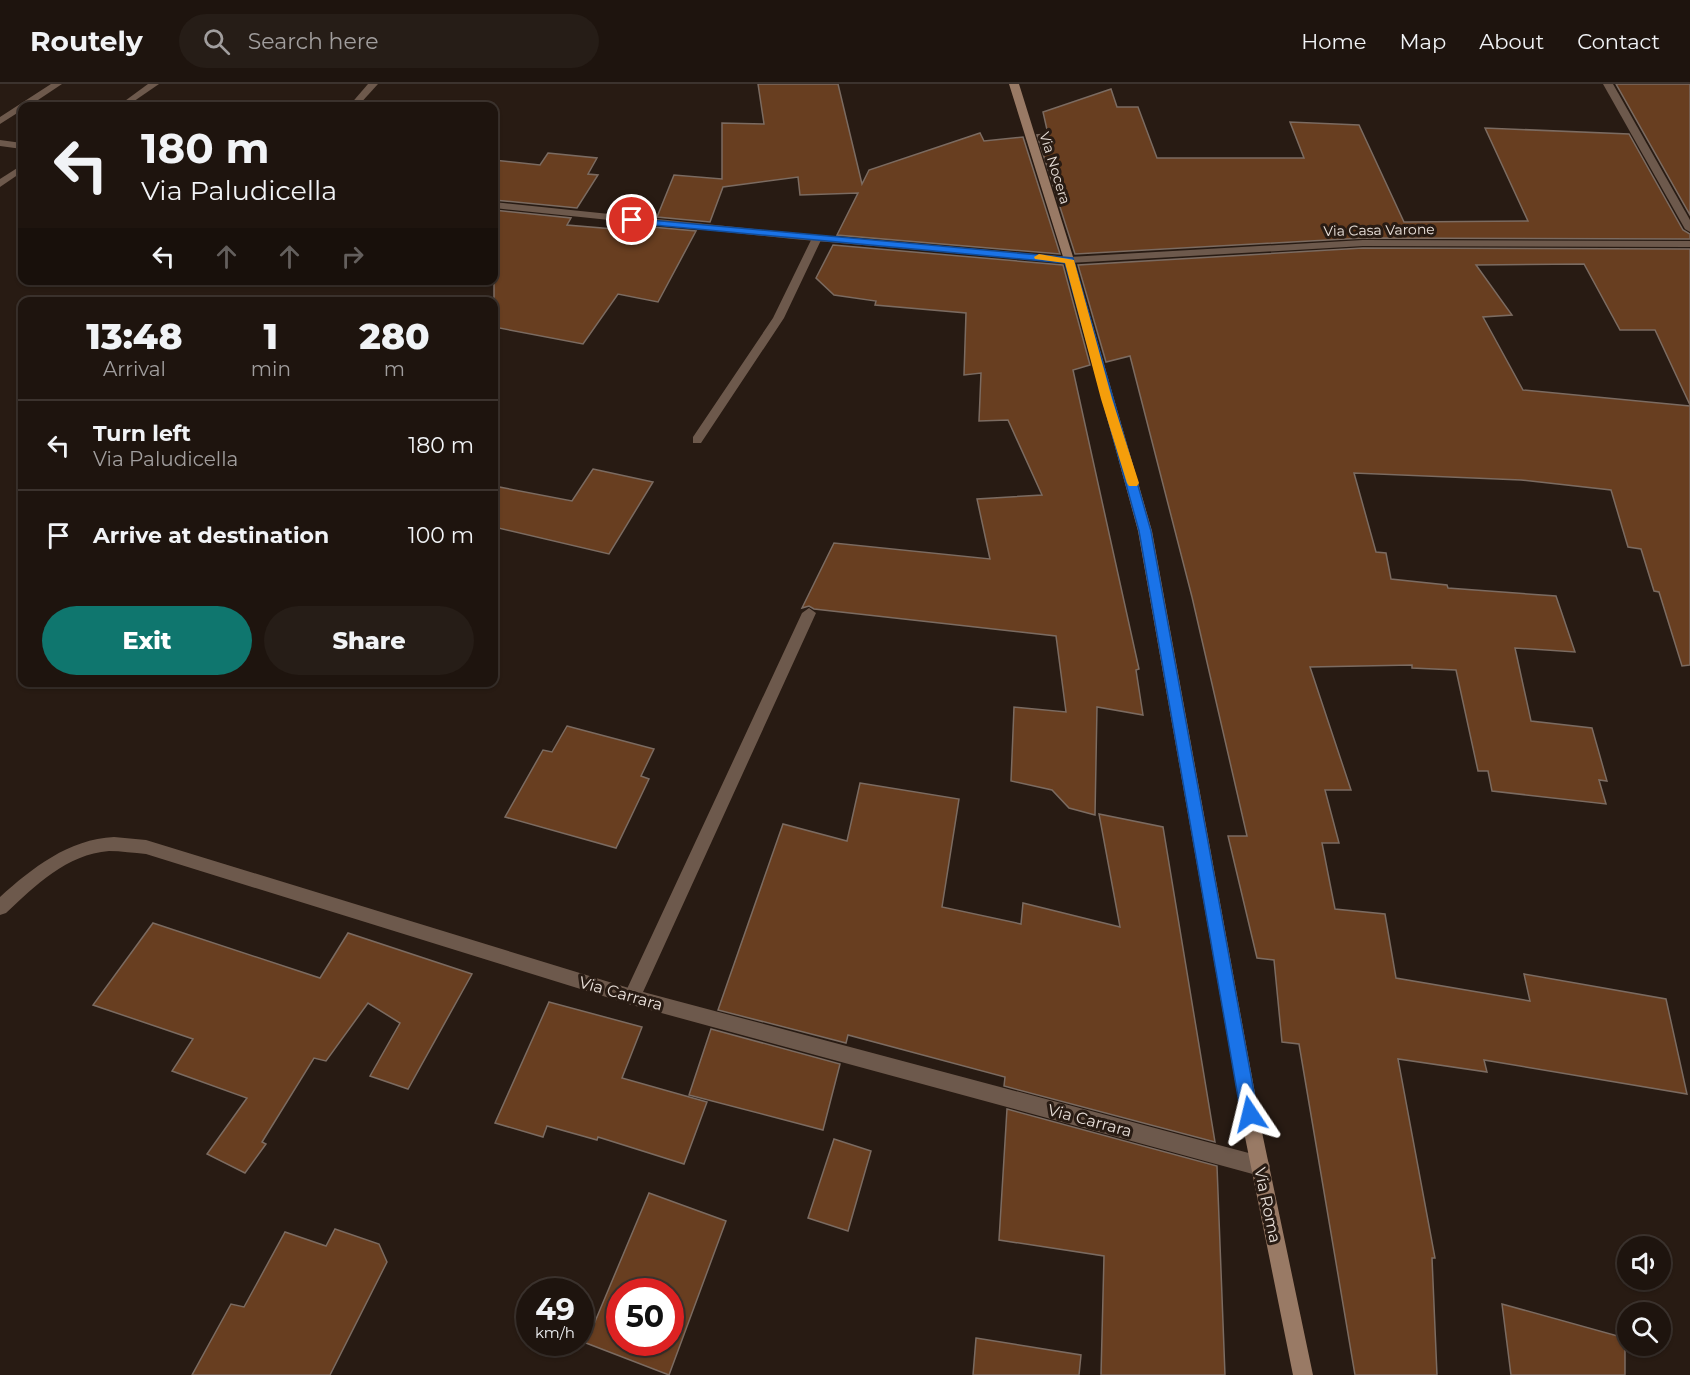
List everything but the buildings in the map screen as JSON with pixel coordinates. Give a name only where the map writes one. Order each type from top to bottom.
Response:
[{"type":"main road","name":"Via Nocera","points":[[1014,84],[1069,260]]},
{"type":"main road","name":"Via Roma","points":[[1069,260],[1145,531],[1260,1166],[1303,1375]]},
{"type":"street","points":[[29,102],[57,84]]},
{"type":"street","points":[[128,102],[154,84]]},
{"type":"street","points":[[357,102],[374,84]]},
{"type":"street","points":[[1608,84],[1690,229]]},
{"type":"street","points":[[0,121],[18,109]]},
{"type":"street","points":[[0,143],[18,145]]},
{"type":"street","points":[[0,184],[18,171]]},
{"type":"street","name":"Via Casa Varone","points":[[498,205],[817,238],[1069,260],[1363,243],[1690,244]]},
{"type":"street","points":[[698,440],[772,329],[801,280],[817,238]]},
{"type":"street","points":[[632,997],[809,614]]},
{"type":"street","name":"Via Carrara","points":[[0,908],[31,879],[68,856],[103,845],[146,846],[632,997],[1260,1166]]},
{"type":"slow traffic","points":[[1039,257],[1069,260],[1106,399],[1133,483]]},
{"type":"route","points":[[632,220],[1069,260],[1106,399],[1129,469],[1145,531],[1250,1114]]}]
